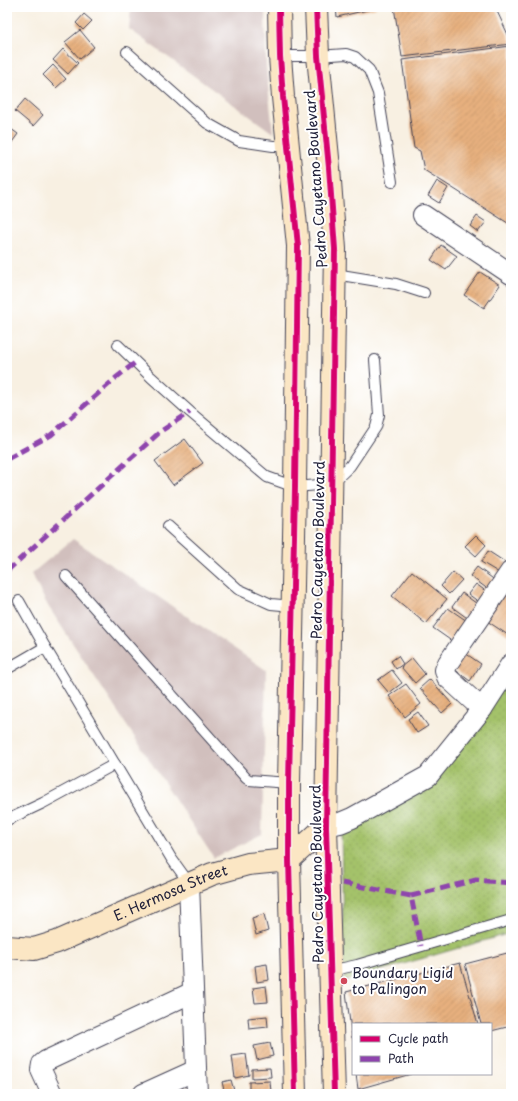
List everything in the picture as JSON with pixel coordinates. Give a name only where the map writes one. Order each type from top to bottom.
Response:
[{"type":"main road","name":"Pedro Cayetano Boulevard","points":[[279,7],[283,97],[298,246],[296,487],[289,783],[289,860],[295,1094]]},
{"type":"main road","name":"Pedro Cayetano Boulevard","points":[[316,7],[318,56],[330,176],[335,249],[326,826],[334,1094]]},
{"type":"main road","points":[[289,860],[326,826]]},
{"type":"main road","name":"E. Hermosa Street","points":[[7,947],[34,949],[57,942],[212,874],[248,864],[289,860]]},
{"type":"street","points":[[423,215],[511,274]]},
{"type":"street","points":[[482,709],[447,676],[445,670],[448,663],[511,571]]},
{"type":"street","points":[[326,826],[340,823],[352,818],[428,776],[482,709],[511,664]]},
{"type":"street","points":[[189,883],[197,1094]]},
{"type":"street","points":[[52,1094],[41,1070],[42,1064],[46,1061],[193,992]]},
{"type":"street","points":[[143,1094],[196,1070]]},
{"type":"lane","points":[[127,52],[207,123],[239,141],[273,146],[288,146]]},
{"type":"lane","points":[[280,56],[346,54],[355,57],[369,70],[378,92],[392,182]]},
{"type":"lane","points":[[335,274],[396,284],[424,293]]},
{"type":"lane","points":[[118,345],[150,377],[267,477],[296,487],[331,484],[350,466],[376,427],[379,415],[375,360]]},
{"type":"lane","points":[[168,526],[238,589],[271,604],[293,606]]},
{"type":"lane","points":[[66,576],[246,778],[249,780],[289,783]]},
{"type":"lane","points":[[19,601],[171,858],[189,883]]},
{"type":"lane","points":[[7,669],[45,647]]},
{"type":"lane","points":[[7,820],[115,764]]},
{"type":"lane","points":[[330,971],[357,965],[511,920]]},
{"type":"shaded area","points":[[131,7],[265,7],[266,66],[273,133],[129,29]]},
{"type":"shaded area","points":[[73,539],[266,670],[262,834],[214,858],[48,606],[31,574]]},
{"type":"green space","points":[[511,676],[511,933],[344,981],[341,830],[439,776]]},
{"type":"building","points":[[336,7],[376,7],[376,8],[337,17]]},
{"type":"building","points":[[394,7],[495,7],[511,44],[402,57]]},
{"type":"building","points":[[84,14],[92,21],[83,30],[76,23]]},
{"type":"building","points":[[80,30],[94,47],[80,59],[65,42]]},
{"type":"building","points":[[511,46],[511,225],[424,170],[420,151],[414,148],[402,60]]},
{"type":"building","points":[[63,49],[78,63],[68,74],[53,60]]},
{"type":"building","points":[[53,65],[66,79],[56,88],[43,75]]},
{"type":"building","points":[[25,99],[43,115],[33,126],[15,111]]},
{"type":"building","points":[[7,126],[18,134],[7,149]]},
{"type":"building","points":[[437,181],[448,188],[439,203],[428,196]]},
{"type":"building","points":[[477,216],[486,222],[478,232],[470,226]]},
{"type":"building","points":[[441,245],[457,256],[446,270],[431,260]]},
{"type":"building","points":[[480,272],[500,285],[484,308],[464,295]]},
{"type":"building","points":[[185,439],[203,463],[173,485],[155,461]]},
{"type":"building","points":[[476,535],[486,545],[476,556],[465,546]]},
{"type":"building","points":[[488,551],[508,564],[501,574],[481,562]]},
{"type":"building","points":[[477,567],[496,581],[489,590],[470,576]]},
{"type":"building","points":[[412,571],[447,599],[426,624],[392,596]]},
{"type":"building","points":[[453,572],[462,580],[449,594],[441,586]]},
{"type":"building","points":[[511,578],[511,637],[484,619]]},
{"type":"building","points":[[476,584],[487,592],[479,602],[468,594]]},
{"type":"building","points":[[462,593],[480,606],[470,620],[452,607]]},
{"type":"building","points":[[448,608],[467,621],[453,642],[433,628]]},
{"type":"building","points":[[465,653],[481,664],[470,681],[454,669]]},
{"type":"building","points":[[398,656],[403,664],[396,669],[391,661]]},
{"type":"building","points":[[412,658],[425,674],[415,683],[401,667]]},
{"type":"building","points":[[392,670],[402,683],[389,693],[378,680]]},
{"type":"building","points":[[430,679],[452,704],[442,713],[420,688]]},
{"type":"building","points":[[406,684],[421,704],[405,717],[389,696]]},
{"type":"building","points":[[418,712],[428,726],[417,733],[408,719]]},
{"type":"building","points":[[264,914],[268,931],[256,935],[252,918]]},
{"type":"building","points":[[511,952],[511,1026],[492,1031],[492,1023],[481,1023],[465,964]]},
{"type":"building","points":[[460,963],[478,1023],[352,1023],[352,1038],[346,992]]},
{"type":"building","points":[[267,964],[269,980],[257,982],[255,966]]},
{"type":"building","points":[[266,986],[268,1002],[255,1003],[253,988]]},
{"type":"building","points":[[267,1016],[268,1027],[249,1029],[248,1018]]},
{"type":"building","points":[[270,1043],[273,1056],[257,1060],[254,1046]]},
{"type":"building","points":[[246,1054],[249,1075],[235,1078],[232,1056]]},
{"type":"building","points":[[270,1068],[271,1077],[252,1078],[252,1069]]},
{"type":"building","points":[[356,1075],[407,1075],[358,1089]]},
{"type":"building","points":[[231,1080],[235,1094],[225,1094],[222,1082]]},
{"type":"building","points":[[270,1081],[271,1092],[249,1093],[249,1082]]},
{"type":"marked path","points":[[7,459],[51,435],[136,362]]},
{"type":"marked path","points":[[7,571],[161,431],[190,412]]},
{"type":"marked path","points":[[411,896],[476,880],[511,883]]},
{"type":"marked path","points":[[342,883],[411,896],[421,946]]},
{"type":"cycle path","points":[[279,7],[283,97],[298,246],[289,783],[289,860],[295,1094]]},
{"type":"cycle path","points":[[316,7],[318,56],[335,249],[326,826],[334,1094]]},
{"type":"place","name":"Boundary Ligid to Palingon","points":[[344,981]]}]
